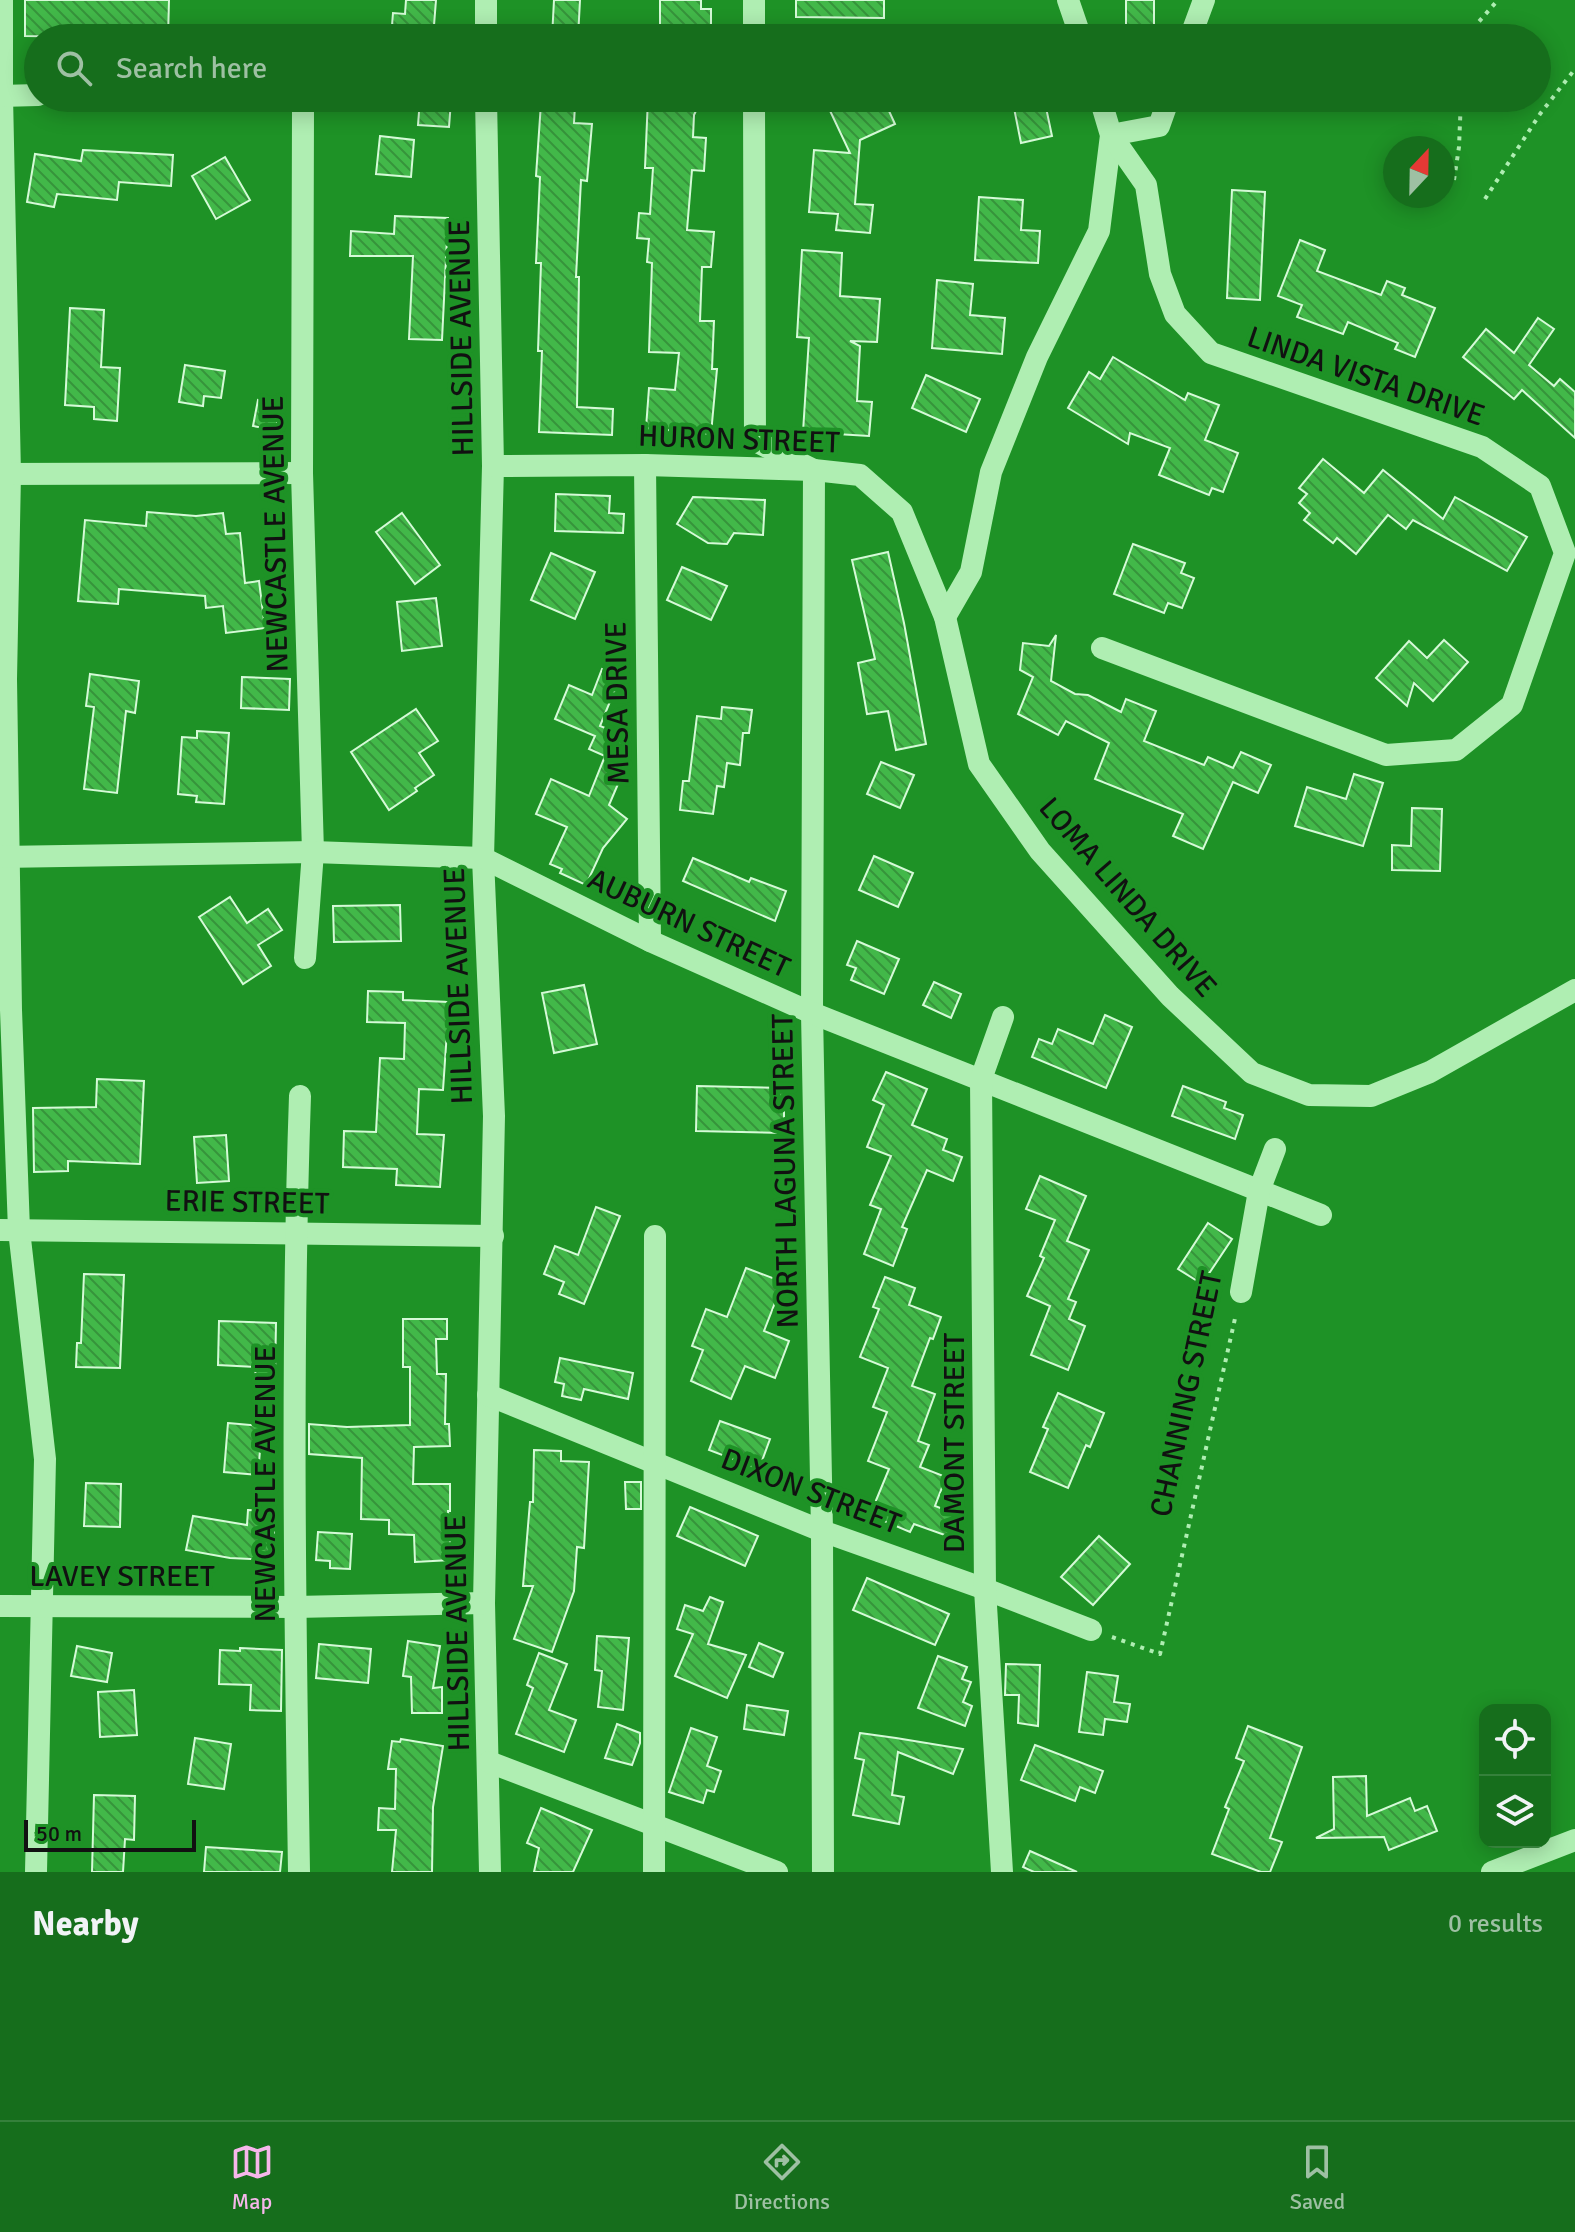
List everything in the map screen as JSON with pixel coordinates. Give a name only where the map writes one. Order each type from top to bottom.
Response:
[{"type":"street","points":[[2,0],[5,857],[11,1010],[9,1230],[45,1459],[36,1872]]},
{"type":"street","points":[[486,0],[486,24]]},
{"type":"street","points":[[754,0],[754,24]]},
{"type":"street","points":[[1068,0],[1076,24]]},
{"type":"street","points":[[1195,24],[1204,0]]},
{"type":"street","points":[[1,96],[24,95]]},
{"type":"street","name":"NEWCASTLE AVENUE","points":[[303,112],[302,473],[313,852],[305,958]]},
{"type":"street","name":"HILLSIDE AVENUE","points":[[486,112],[493,466],[483,858],[494,1116],[484,1603],[490,1872]]},
{"type":"street","points":[[754,112],[755,441],[814,470]]},
{"type":"street","points":[[945,617],[971,572],[991,472],[1037,357],[1099,231],[1111,135],[1104,112]]},
{"type":"street","points":[[1111,135],[1159,126],[1164,112]]},
{"type":"street","name":"LINDA VISTA DRIVE","points":[[1102,648],[1386,755],[1456,750],[1512,705],[1565,553],[1540,486],[1482,447],[1211,353],[1175,314],[1160,274],[1146,185],[1111,135]]},
{"type":"street","name":"HURON STREET","points":[[493,466],[645,465],[814,470],[860,475],[902,512],[945,617]]},
{"type":"street","name":"MESA DRIVE","points":[[645,465],[650,941]]},
{"type":"street","name":"NORTH LAGUNA STREET","points":[[814,470],[812,1013],[822,1531],[823,1872]]},
{"type":"street","points":[[5,474],[302,473]]},
{"type":"street","name":"LOMA LINDA DRIVE","points":[[945,617],[979,764],[1040,851],[1170,996],[1252,1073],[1309,1095],[1371,1096],[1430,1072],[1575,990]]},
{"type":"street","name":"AUBURN STREET","points":[[5,857],[313,852],[483,858],[650,941],[812,1013],[1321,1215]]},
{"type":"street","name":"DAMONT STREET","points":[[1002,1872],[985,1589],[981,1079],[1003,1017]]},
{"type":"street","name":"NEWCASTLE AVENUE","points":[[299,1872],[295,1233],[300,1096]]},
{"type":"street","name":"CHANNING STREET","points":[[1241,1292],[1259,1191],[1275,1149]]},
{"type":"street","name":"ERIE STREET","points":[[9,1230],[493,1236]]},
{"type":"street","points":[[654,1872],[652,1460],[655,1236]]},
{"type":"street","name":"DIXON STREET","points":[[488,1395],[822,1531],[1091,1630]]},
{"type":"street","name":"LAVEY STREET","points":[[0,1606],[295,1607],[484,1603]]},
{"type":"street","points":[[489,1762],[777,1872]]},
{"type":"street","points":[[1492,1872],[1575,1840]]},
{"type":"path","points":[[1477,24],[1498,0]]},
{"type":"path","points":[[1551,100],[1575,69]]},
{"type":"path","points":[[1455,173],[1460,112]]},
{"type":"path","points":[[1485,199],[1542,112]]},
{"type":"path","name":"CHANNING STREET","points":[[1091,1630],[1160,1654],[1241,1292]]},
{"type":"building","points":[[25,0],[169,0],[168,24],[25,24]]},
{"type":"building","points":[[406,0],[436,0],[434,24],[392,24],[393,13],[405,14]]},
{"type":"building","points":[[554,0],[580,0],[579,24],[553,24]]},
{"type":"building","points":[[660,0],[701,0],[701,9],[711,9],[711,24],[660,24]]},
{"type":"building","points":[[796,0],[884,0],[884,18],[796,17]]},
{"type":"building","points":[[1126,0],[1154,0],[1154,24],[1126,24]]},
{"type":"building","points":[[419,112],[450,112],[449,127],[418,125]]},
{"type":"building","points":[[540,112],[575,112],[574,123],[592,124],[587,181],[581,180],[576,277],[579,277],[577,407],[613,409],[612,435],[539,432],[541,263],[536,263],[540,177],[536,176]]},
{"type":"building","points":[[647,112],[695,112],[693,137],[706,138],[704,171],[692,170],[687,230],[714,232],[711,267],[702,267],[700,321],[714,321],[712,369],[717,369],[711,434],[646,428],[649,388],[675,390],[679,353],[649,352],[652,263],[647,262],[649,239],[637,238],[639,213],[650,214],[653,168],[645,168]]},
{"type":"building","points":[[831,112],[889,112],[895,124],[860,140],[855,204],[873,205],[870,233],[836,230],[838,214],[809,212],[814,150],[850,153]]},
{"type":"building","points":[[1015,112],[1047,112],[1052,136],[1021,143]]},
{"type":"building","points":[[380,136],[414,140],[411,177],[376,174]]},
{"type":"building","points":[[83,150],[173,155],[171,186],[119,182],[117,200],[57,194],[54,207],[27,202],[35,154],[81,161]]},
{"type":"building","points":[[225,157],[250,200],[216,219],[192,176]]},
{"type":"building","points":[[1232,190],[1265,192],[1260,300],[1227,298]]},
{"type":"building","points":[[979,197],[1023,200],[1021,230],[1040,231],[1038,263],[975,260]]},
{"type":"building","points":[[395,216],[448,218],[442,340],[409,339],[413,256],[350,256],[351,231],[394,234]]},
{"type":"building","points":[[1300,240],[1325,250],[1317,271],[1381,295],[1387,281],[1405,288],[1402,295],[1435,308],[1415,357],[1395,349],[1398,343],[1348,322],[1343,334],[1297,317],[1302,305],[1278,296]]},
{"type":"building","points":[[802,250],[842,253],[840,296],[880,299],[877,342],[850,341],[860,346],[857,401],[872,402],[869,436],[803,432],[809,338],[797,337]]},
{"type":"building","points":[[937,280],[973,284],[970,315],[1005,318],[1002,354],[932,348]]},
{"type":"building","points":[[70,308],[104,310],[101,367],[120,368],[117,421],[94,419],[94,407],[65,405]]},
{"type":"building","points":[[1538,318],[1554,329],[1529,365],[1554,386],[1560,379],[1575,392],[1575,438],[1522,390],[1514,399],[1463,357],[1486,329],[1514,353]]},
{"type":"building","points":[[1113,357],[1185,400],[1188,393],[1219,405],[1205,440],[1238,453],[1223,492],[1212,488],[1209,495],[1159,475],[1170,448],[1130,433],[1128,444],[1068,408],[1089,372],[1100,379]]},
{"type":"building","points":[[185,365],[225,371],[221,398],[204,396],[203,406],[179,402]]},
{"type":"building","points":[[926,375],[980,399],[966,432],[912,408]]},
{"type":"building","points":[[258,400],[280,404],[276,430],[253,426]]},
{"type":"building","points":[[1323,459],[1364,493],[1383,470],[1443,519],[1455,497],[1527,537],[1507,571],[1413,520],[1406,529],[1388,515],[1356,554],[1337,538],[1333,543],[1304,520],[1310,513],[1299,503],[1307,494],[1299,488]]},
{"type":"building","points":[[556,494],[610,496],[609,513],[624,514],[623,533],[555,531]]},
{"type":"building","points":[[693,497],[765,500],[763,535],[734,533],[727,544],[708,543],[677,524]]},
{"type":"building","points":[[147,512],[196,516],[223,513],[226,534],[240,533],[245,583],[259,581],[265,628],[226,633],[223,606],[206,608],[205,596],[119,589],[118,604],[78,601],[85,520],[146,526]]},
{"type":"building","points":[[402,513],[440,565],[415,584],[376,532]]},
{"type":"building","points":[[1133,544],[1185,563],[1181,573],[1194,578],[1182,608],[1168,603],[1164,613],[1114,594]]},
{"type":"building","points":[[888,552],[926,744],[896,750],[888,711],[867,714],[858,663],[875,659],[852,560]]},
{"type":"building","points":[[551,553],[595,572],[575,619],[531,600]]},
{"type":"building","points":[[682,567],[727,586],[711,620],[667,600]]},
{"type":"building","points":[[436,598],[442,646],[402,651],[397,602]]},
{"type":"building","points":[[1056,635],[1051,681],[1121,712],[1126,699],[1156,711],[1144,741],[1204,765],[1208,757],[1233,768],[1241,752],[1271,765],[1258,793],[1233,782],[1203,849],[1173,836],[1183,814],[1095,779],[1109,743],[1066,721],[1058,735],[1018,714],[1033,677],[1020,670],[1023,643],[1049,646]]},
{"type":"building","points":[[1444,640],[1468,662],[1433,701],[1414,683],[1407,706],[1376,678],[1409,641],[1427,658]]},
{"type":"building","points":[[602,669],[620,677],[600,726],[625,736],[616,759],[627,763],[609,805],[627,819],[603,848],[586,885],[560,873],[562,869],[550,864],[567,827],[536,814],[551,779],[589,796],[605,756],[589,749],[595,736],[555,719],[569,685],[592,695]]},
{"type":"building","points":[[90,674],[139,681],[135,713],[126,711],[117,793],[84,789],[94,707],[86,706]]},
{"type":"building","points":[[242,677],[290,679],[289,710],[241,708]]},
{"type":"building","points":[[722,707],[752,710],[749,733],[743,733],[740,765],[727,763],[724,787],[717,786],[713,814],[680,810],[683,781],[689,781],[697,716],[721,719]]},
{"type":"building","points":[[416,709],[438,741],[419,753],[434,775],[389,810],[351,752]]},
{"type":"building","points":[[197,731],[229,733],[224,804],[196,802],[197,796],[178,794],[182,737],[197,738]]},
{"type":"building","points":[[881,762],[914,775],[900,808],[867,794]]},
{"type":"building","points":[[1354,774],[1383,783],[1363,846],[1295,826],[1307,787],[1346,799]]},
{"type":"building","points":[[1412,808],[1442,809],[1440,871],[1392,870],[1392,845],[1411,846]]},
{"type":"building","points":[[874,856],[913,873],[898,907],[859,890]]},
{"type":"building","points":[[693,858],[749,882],[751,878],[786,891],[775,921],[683,881]]},
{"type":"building","points":[[230,897],[247,923],[268,909],[282,930],[258,945],[271,966],[243,984],[199,917]]},
{"type":"building","points":[[400,905],[401,941],[334,942],[333,906]]},
{"type":"building","points":[[857,941],[899,959],[884,994],[851,980],[856,968],[847,965]]},
{"type":"building","points":[[934,982],[961,994],[951,1018],[923,1005]]},
{"type":"building","points":[[584,985],[597,1044],[554,1053],[542,993]]},
{"type":"building","points":[[368,991],[403,992],[403,1000],[449,1002],[443,1090],[419,1089],[417,1134],[444,1135],[440,1187],[396,1185],[397,1169],[343,1167],[344,1131],[376,1132],[380,1058],[404,1059],[405,1023],[367,1022]]},
{"type":"building","points":[[1105,1015],[1132,1027],[1106,1088],[1032,1057],[1039,1039],[1052,1044],[1058,1029],[1093,1044]]},
{"type":"building","points":[[886,1072],[927,1089],[912,1125],[947,1139],[943,1150],[962,1157],[953,1181],[927,1170],[902,1227],[907,1229],[893,1266],[864,1254],[881,1209],[870,1205],[891,1156],[867,1147],[884,1105],[873,1100]]},
{"type":"building","points":[[97,1079],[144,1081],[140,1164],[68,1161],[68,1171],[34,1172],[33,1108],[96,1107]]},
{"type":"building","points":[[697,1086],[784,1088],[784,1133],[696,1131]]},
{"type":"building","points":[[1183,1086],[1226,1102],[1224,1108],[1243,1115],[1235,1139],[1172,1116]]},
{"type":"building","points":[[226,1135],[229,1181],[197,1183],[194,1137]]},
{"type":"building","points":[[1040,1176],[1086,1196],[1067,1241],[1089,1250],[1068,1299],[1076,1302],[1069,1319],[1085,1326],[1068,1370],[1031,1355],[1050,1306],[1027,1296],[1044,1258],[1040,1256],[1055,1220],[1026,1209]]},
{"type":"building","points":[[596,1207],[620,1216],[584,1304],[559,1294],[564,1282],[544,1274],[555,1246],[578,1255]]},
{"type":"building","points":[[1208,1223],[1232,1239],[1202,1284],[1178,1269]]},
{"type":"building","points":[[746,1268],[783,1282],[764,1331],[789,1341],[775,1378],[745,1366],[731,1399],[691,1381],[703,1350],[692,1346],[706,1309],[727,1317]]},
{"type":"building","points":[[84,1274],[124,1275],[120,1368],[76,1367],[77,1343],[81,1343]]},
{"type":"building","points":[[885,1277],[915,1288],[909,1305],[941,1317],[912,1386],[935,1394],[918,1441],[929,1445],[920,1467],[946,1477],[935,1506],[961,1516],[953,1538],[914,1524],[910,1532],[870,1515],[889,1469],[868,1461],[887,1412],[873,1407],[888,1368],[860,1357],[879,1309],[873,1307]]},
{"type":"building","points":[[403,1319],[447,1319],[447,1339],[436,1339],[437,1374],[446,1374],[445,1424],[449,1424],[450,1446],[414,1447],[413,1484],[450,1484],[451,1560],[415,1562],[414,1535],[389,1534],[389,1520],[361,1519],[362,1458],[309,1454],[309,1424],[347,1427],[410,1425],[410,1367],[403,1367]]},
{"type":"building","points":[[219,1321],[276,1323],[275,1378],[255,1377],[256,1367],[218,1365]]},
{"type":"building","points":[[560,1358],[633,1373],[628,1399],[584,1389],[581,1400],[562,1396],[564,1384],[555,1382]]},
{"type":"building","points":[[1058,1393],[1104,1413],[1068,1488],[1030,1472],[1048,1429],[1043,1427]]},
{"type":"building","points":[[720,1421],[770,1439],[759,1469],[709,1450]]},
{"type":"building","points":[[228,1423],[262,1426],[258,1475],[224,1472]]},
{"type":"building","points":[[534,1450],[561,1451],[561,1461],[589,1462],[584,1548],[577,1547],[574,1591],[552,1652],[514,1639],[533,1586],[523,1586],[530,1502],[533,1502]]},
{"type":"building","points":[[625,1482],[641,1482],[641,1509],[626,1509]]},
{"type":"building","points":[[86,1483],[121,1484],[120,1527],[84,1526]]},
{"type":"building","points":[[690,1507],[758,1536],[745,1566],[677,1536]]},
{"type":"building","points":[[248,1510],[275,1512],[272,1560],[230,1558],[186,1550],[193,1516],[247,1525]]},
{"type":"building","points":[[318,1532],[352,1534],[350,1569],[330,1568],[330,1561],[316,1560]]},
{"type":"building","points":[[1099,1536],[1130,1564],[1093,1605],[1061,1577]]},
{"type":"building","points":[[867,1578],[949,1614],[935,1645],[853,1610]]},
{"type":"building","points":[[710,1597],[723,1602],[708,1644],[746,1655],[727,1698],[675,1676],[693,1634],[677,1629],[685,1605],[703,1611]]},
{"type":"building","points":[[597,1636],[629,1638],[623,1710],[598,1707],[602,1671],[595,1670]]},
{"type":"building","points":[[408,1641],[440,1646],[433,1688],[442,1687],[442,1713],[412,1713],[411,1677],[403,1676]]},
{"type":"building","points":[[759,1643],[783,1653],[773,1677],[749,1667]]},
{"type":"building","points":[[319,1644],[371,1649],[368,1683],[316,1678]]},
{"type":"building","points":[[77,1646],[112,1653],[107,1682],[71,1676]]},
{"type":"building","points":[[240,1648],[282,1650],[281,1711],[250,1710],[251,1685],[219,1684],[220,1650],[240,1651]]},
{"type":"building","points":[[539,1653],[567,1664],[549,1710],[576,1720],[564,1752],[516,1734],[533,1688],[527,1685]]},
{"type":"building","points":[[938,1656],[967,1667],[962,1679],[971,1682],[963,1702],[972,1706],[965,1726],[918,1708]]},
{"type":"building","points":[[1006,1664],[1040,1665],[1038,1726],[1018,1723],[1019,1695],[1005,1695]]},
{"type":"building","points":[[1087,1672],[1118,1676],[1114,1702],[1130,1704],[1127,1722],[1105,1719],[1103,1735],[1079,1732]]},
{"type":"building","points":[[134,1690],[137,1735],[100,1737],[98,1692]]},
{"type":"building","points":[[747,1705],[788,1711],[784,1735],[744,1729]]},
{"type":"building","points":[[617,1724],[640,1733],[640,1743],[632,1765],[605,1758]]},
{"type":"building","points":[[1248,1726],[1302,1747],[1270,1838],[1282,1842],[1270,1872],[1261,1872],[1212,1854],[1229,1809],[1225,1807],[1244,1761],[1236,1758]]},
{"type":"building","points":[[691,1728],[717,1737],[707,1766],[721,1771],[714,1792],[707,1790],[703,1803],[669,1792]]},
{"type":"building","points":[[860,1733],[963,1749],[953,1774],[898,1752],[892,1795],[904,1797],[899,1824],[853,1815],[864,1760],[855,1758]]},
{"type":"building","points":[[195,1738],[231,1744],[224,1789],[188,1784]]},
{"type":"building","points":[[401,1739],[443,1746],[433,1807],[432,1872],[392,1872],[396,1830],[378,1830],[379,1808],[395,1809],[396,1769],[388,1769],[392,1741],[400,1742]]},
{"type":"building","points":[[1035,1745],[1103,1771],[1095,1793],[1080,1787],[1075,1801],[1021,1780]]},
{"type":"building","points":[[1366,1776],[1367,1816],[1410,1798],[1415,1811],[1427,1806],[1437,1831],[1389,1850],[1384,1837],[1316,1838],[1334,1829],[1333,1777]]},
{"type":"building","points":[[94,1795],[135,1796],[134,1840],[125,1839],[123,1872],[92,1872]]},
{"type":"building","points":[[541,1808],[592,1830],[573,1872],[534,1872],[539,1848],[527,1843]]},
{"type":"building","points":[[206,1847],[282,1852],[280,1872],[204,1872]]},
{"type":"building","points":[[1030,1851],[1077,1872],[1034,1872],[1023,1867]]}]
